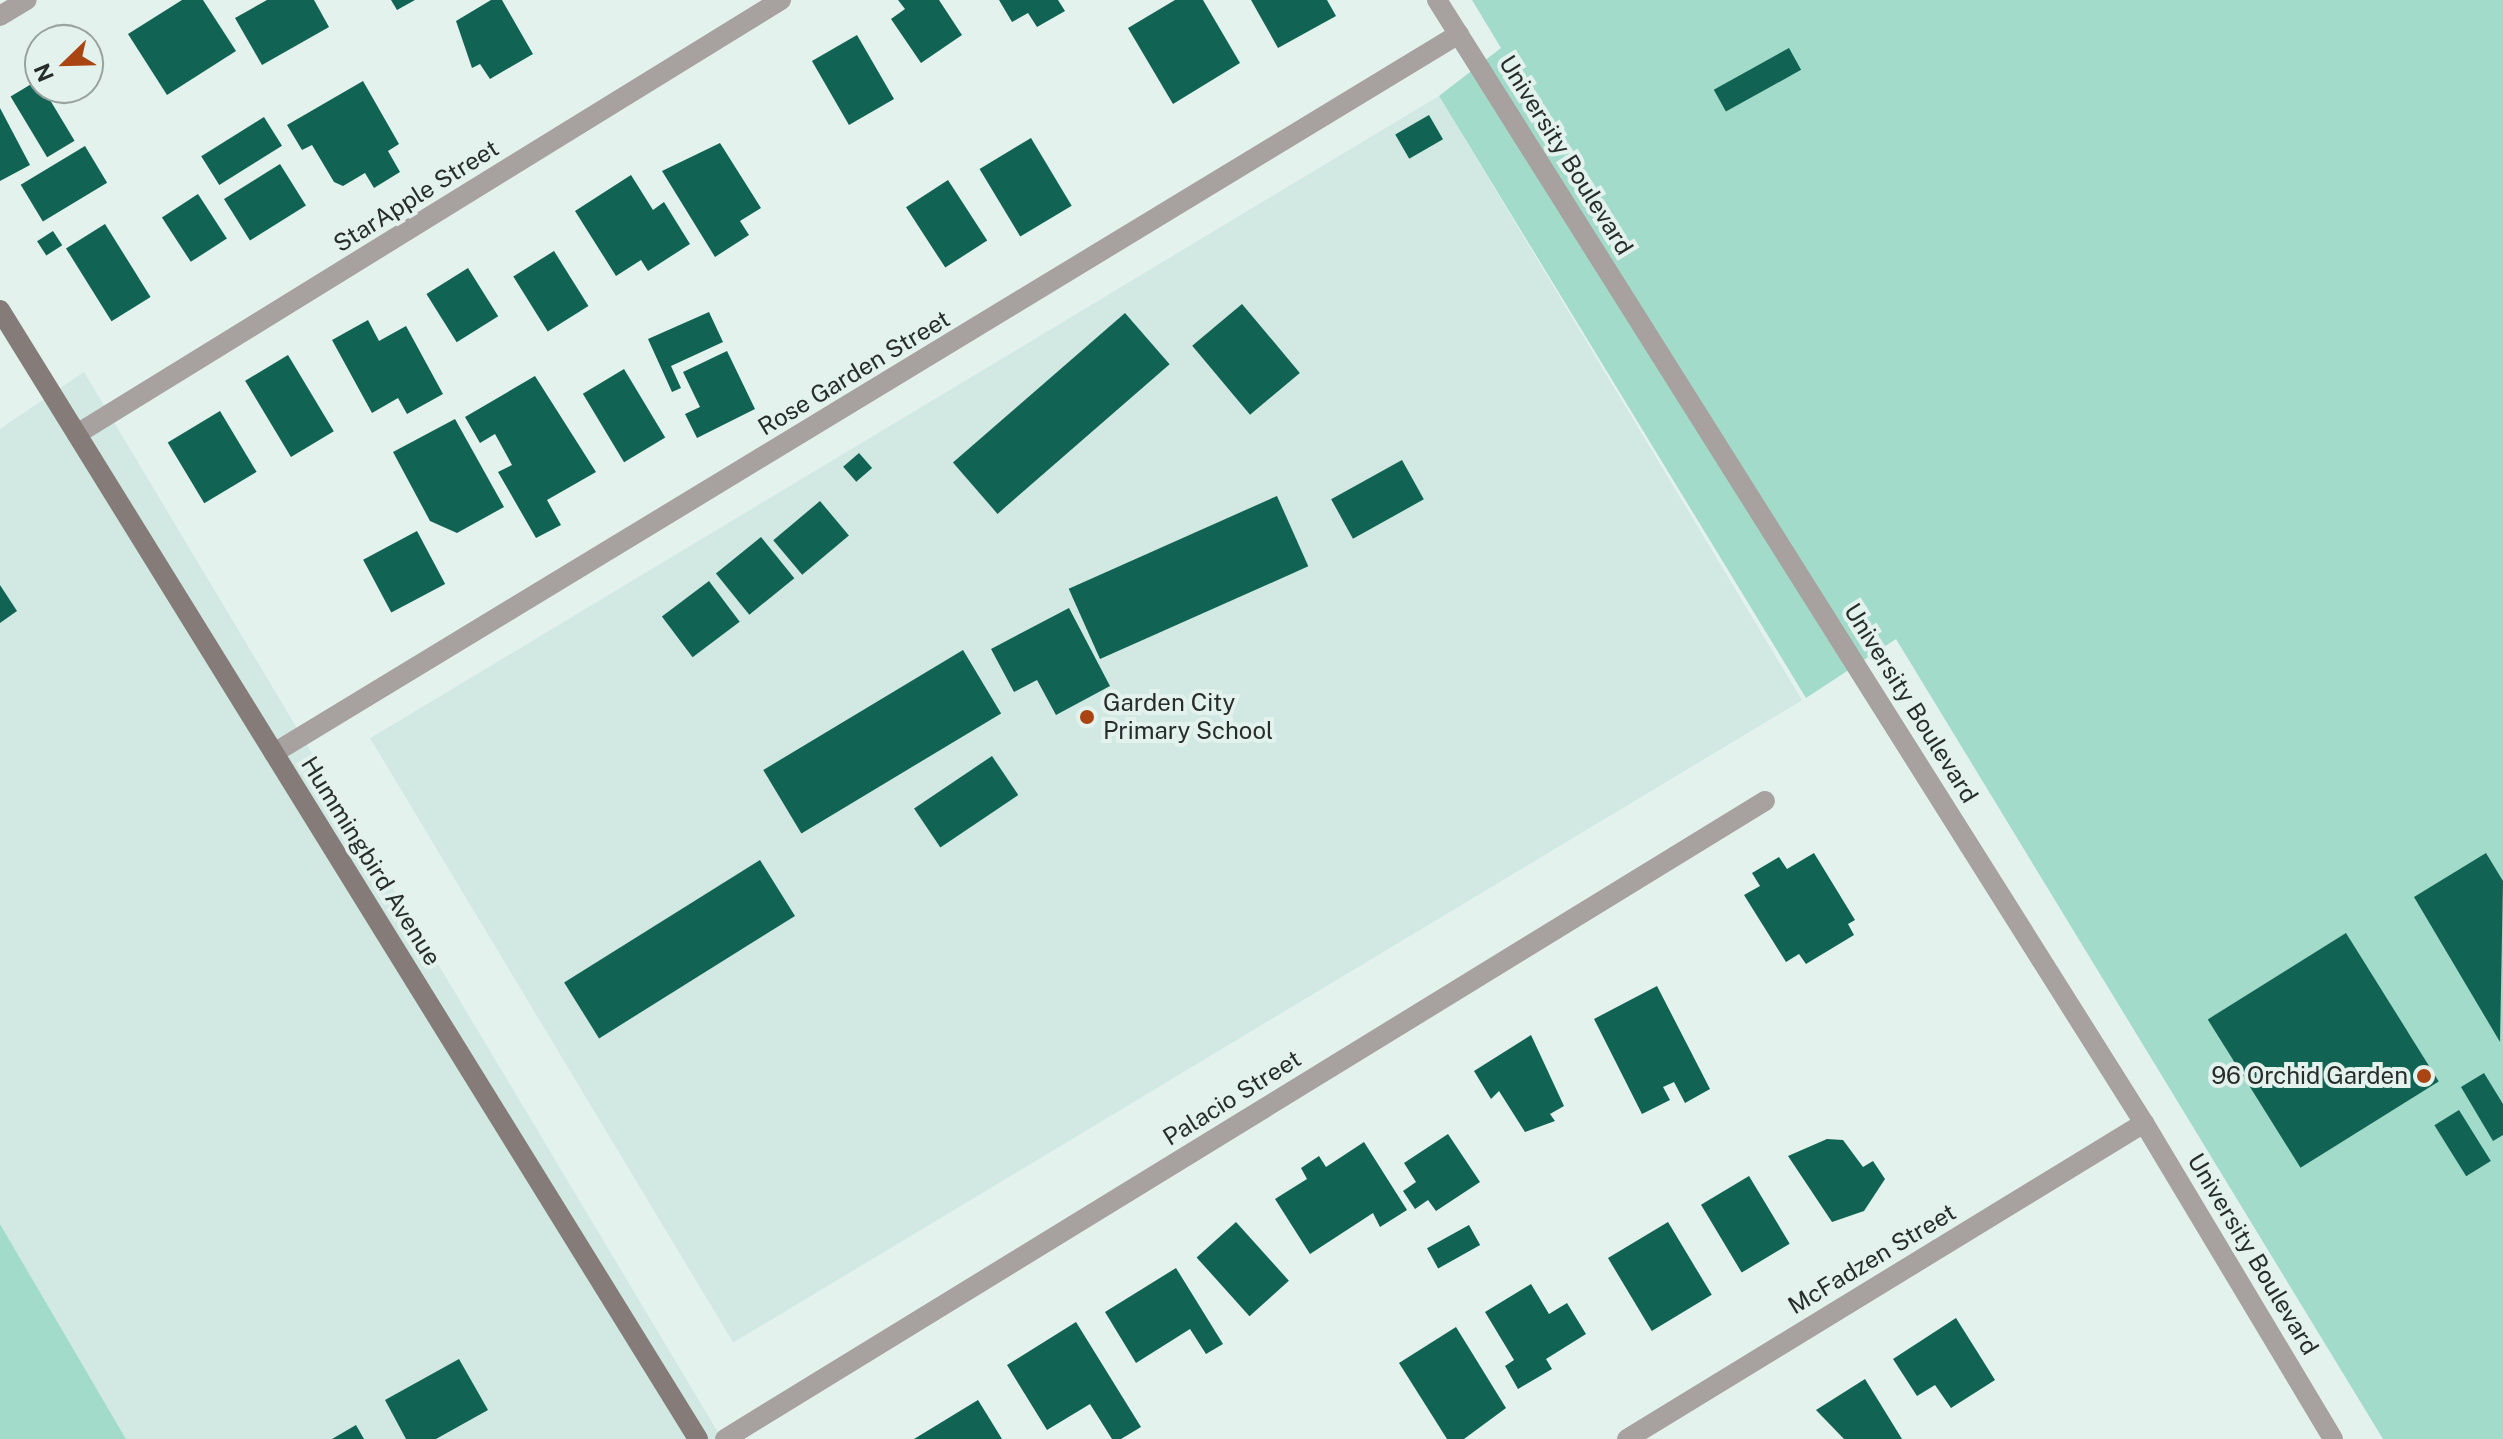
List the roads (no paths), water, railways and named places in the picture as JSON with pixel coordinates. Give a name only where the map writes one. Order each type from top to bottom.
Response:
[{"type":"street","points":[[0,16],[27,0]]},
{"type":"street","name":"StarApple Street","points":[[77,434],[781,0]]},
{"type":"street","name":"University Boulevard","points":[[1437,0],[2144,1123],[2333,1439]]},
{"type":"street","name":"Rose Garden Street","points":[[274,753],[1459,34]]},
{"type":"street","name":"Hummingbird Avenue","points":[[0,310],[698,1439]]},
{"type":"street","name":"Palacio Street","points":[[725,1439],[1765,801]]},
{"type":"street","name":"McFadzen Street","points":[[1627,1439],[2144,1123]]},
{"type":"place","name":"Garden City Primary School","points":[[1087,717]]},
{"type":"place","name":"96 Orchid Garden","points":[[2424,1076]]}]
